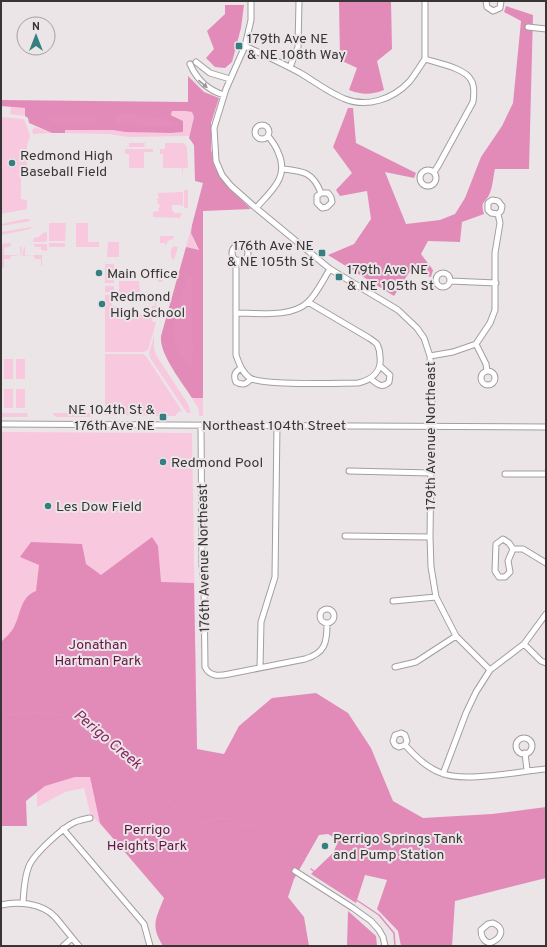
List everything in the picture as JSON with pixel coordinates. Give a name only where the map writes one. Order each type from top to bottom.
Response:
[{"type":"street","name":"179th Avenue Northeast","points":[[251,1],[251,20],[245,46],[230,79],[214,128],[216,161],[222,175],[230,186],[330,269],[398,310],[417,328],[424,338],[430,356],[432,389],[430,537],[436,597],[456,636],[490,670]]},
{"type":"street","points":[[290,67],[298,47],[299,1]]},
{"type":"street","points":[[245,46],[290,67],[344,99],[364,103],[385,98],[409,82],[425,59],[425,1]]},
{"type":"street","points":[[486,1],[487,7],[493,11],[500,8],[501,1]]},
{"type":"street","points":[[528,27],[546,29]]},
{"type":"street","points":[[425,59],[460,70],[472,81],[474,88],[473,102],[434,172]]},
{"type":"street","points":[[196,62],[210,73],[230,79]]},
{"type":"street","points":[[190,64],[194,74],[203,84],[213,91],[224,95]]},
{"type":"street","points":[[256,208],[277,185],[283,169],[281,157],[276,146],[268,136]]},
{"type":"street","points":[[283,169],[302,171],[313,179],[321,193]]},
{"type":"street","points":[[430,356],[453,352],[476,344],[490,323],[495,310],[496,253],[500,223],[498,214]]},
{"type":"street","points":[[238,260],[236,265],[236,355],[241,368],[251,379],[271,382],[358,383],[371,379],[380,366],[377,344],[308,302]]},
{"type":"street","points":[[236,313],[284,313],[302,307],[308,302],[330,269]]},
{"type":"street","points":[[450,281],[496,283]]},
{"type":"street","points":[[476,344],[486,364],[487,370]]},
{"type":"street","points":[[371,379],[379,385],[385,386],[389,382],[390,375],[380,366]]},
{"type":"street","points":[[241,368],[236,372],[236,382],[244,385],[251,379]]},
{"type":"street","name":"Northeast 104th Street","points":[[1,424],[546,427]]},
{"type":"street","name":"176th Avenue Northeast","points":[[201,425],[204,667],[210,674],[218,676],[260,668]]},
{"type":"street","points":[[277,426],[275,577],[261,622],[260,668],[306,660],[313,657],[324,646],[327,637],[327,624]]},
{"type":"street","points":[[349,472],[431,473]]},
{"type":"street","points":[[505,474],[546,474]]},
{"type":"street","points":[[344,536],[430,537]]},
{"type":"street","points":[[503,539],[510,543],[513,549],[508,561],[510,572],[505,577],[499,577],[495,571],[496,544],[503,539]]},
{"type":"street","points":[[513,549],[523,549],[546,563]]},
{"type":"street","points":[[393,601],[436,597]]},
{"type":"street","points":[[443,774],[466,713],[476,692],[490,670],[524,644],[546,614]]},
{"type":"street","points":[[395,667],[416,662],[456,636]]},
{"type":"street","points":[[524,644],[541,661],[546,663]]},
{"type":"street","points":[[405,745],[419,760],[430,768],[443,774],[462,777],[546,769]]},
{"type":"street","points":[[525,753],[527,770]]},
{"type":"street","points":[[23,903],[24,882],[29,865],[41,850],[64,829],[75,822],[90,818]]},
{"type":"street","points":[[64,829],[144,924],[150,946]]},
{"type":"street","points":[[295,871],[371,921],[383,937],[385,946]]},
{"type":"street","points":[[1,905],[23,903],[40,907],[54,915],[79,946]]},
{"type":"street","points":[[63,946],[72,938]]},
{"type":"green space","points":[[339,1],[391,1],[392,49],[377,61],[384,90],[366,94],[349,90],[357,68],[340,60]]},
{"type":"green space","points":[[225,5],[244,5],[241,28],[232,62],[225,68],[215,67],[206,58],[214,49],[207,31],[225,14]]},
{"type":"green space","points":[[506,6],[533,15],[529,169],[495,169],[490,192],[483,204],[484,214],[462,222],[460,242],[428,241],[421,254],[433,270],[431,277],[410,271],[394,296],[328,255],[354,244],[371,219],[367,191],[340,196],[336,190],[352,173],[333,147],[348,108],[353,108],[356,143],[416,173],[414,178],[385,172],[406,224],[440,220],[455,214],[465,198],[481,157],[502,126],[513,103],[521,21],[504,12]]},
{"type":"green space","points":[[188,76],[204,92],[219,98],[211,123],[211,149],[215,168],[226,185],[251,209],[203,211],[203,398],[192,398],[167,359],[161,343],[161,336],[186,247],[199,250],[191,233],[203,183],[195,181],[194,145],[189,138],[194,117],[192,112],[172,111],[171,115],[183,121],[183,132],[171,133],[125,132],[113,130],[65,130],[65,133],[52,133],[29,123],[28,118],[25,116],[25,108],[1,106],[1,100],[188,102]]},
{"type":"green space","points":[[11,107],[25,108],[25,116],[10,114]]},
{"type":"green space","points":[[172,111],[192,112],[194,117],[189,136],[128,137],[109,134],[65,133],[65,130],[113,130],[125,132],[171,133],[183,132],[183,121],[171,114]]},
{"type":"green space","name":"Redmond High Baseball Field","points":[[1,117],[23,119],[30,136],[27,146],[27,174],[21,175],[21,199],[27,200],[27,209],[1,214]]},
{"type":"green space","points":[[35,127],[52,133],[33,134],[32,130]]},
{"type":"green space","points":[[129,143],[145,143],[144,147],[129,147]]},
{"type":"green space","points":[[165,143],[184,143],[187,147],[188,168],[183,168],[183,176],[182,168],[163,168],[163,154],[160,154],[160,149],[165,149]]},
{"type":"green space","points":[[125,149],[153,149],[153,152],[144,152],[144,168],[129,168],[129,154],[125,154]]},
{"type":"green space","points":[[184,190],[188,190],[188,208],[184,208]]},
{"type":"green space","points":[[183,192],[183,206],[172,205],[172,211],[174,211],[174,213],[182,213],[180,218],[153,217],[153,212],[159,211],[158,208],[160,207],[158,204],[157,199],[159,198],[157,193]]},
{"type":"green space","points":[[25,219],[31,221],[1,226],[1,224]]},
{"type":"green space","points":[[49,223],[66,223],[65,241],[49,241]]},
{"type":"green space","points":[[76,223],[88,223],[88,242],[99,242],[99,247],[76,247]]},
{"type":"green space","points":[[192,225],[193,238],[199,251],[186,247]]},
{"type":"green space","points":[[32,227],[30,229],[1,235],[1,232]]},
{"type":"green space","points":[[47,232],[47,241],[33,242],[34,238]]},
{"type":"green space","points":[[160,236],[174,236],[173,239],[168,241],[165,246],[165,243],[160,243]]},
{"type":"green space","points":[[108,242],[119,242],[119,257],[107,257]]},
{"type":"green space","points":[[11,243],[11,246],[4,248],[4,255],[20,255],[20,247],[22,247],[21,255],[11,256],[10,259],[4,259],[4,268],[1,268],[1,244]]},
{"type":"green space","points":[[49,243],[65,243],[65,247],[49,247]]},
{"type":"green space","points":[[33,244],[47,244],[47,251],[41,250],[41,247],[35,247]]},
{"type":"green space","points":[[173,246],[178,247],[174,260],[171,258],[171,250]]},
{"type":"green space","points":[[24,247],[25,255],[33,255],[22,256]]},
{"type":"green space","points":[[33,255],[42,255],[42,266],[41,259],[35,259]]},
{"type":"green space","points":[[105,264],[114,264],[114,283],[105,283]]},
{"type":"green space","points":[[160,269],[166,269],[162,282],[158,282],[158,276],[160,276]]},
{"type":"green space","points":[[119,281],[139,281],[140,293],[119,294]]},
{"type":"green space","points":[[105,286],[114,286],[114,293],[105,292]]},
{"type":"green space","points":[[155,294],[159,294],[152,321],[156,323],[148,350],[144,352],[105,352],[105,295],[111,295],[112,306],[117,306],[117,314],[152,314],[152,306],[155,306]]},
{"type":"green space","points":[[154,336],[154,348],[156,355],[188,404],[191,413],[187,413],[150,358],[149,353]]},
{"type":"green space","points":[[105,354],[142,354],[146,356],[182,411],[178,412],[175,416],[105,415]]},
{"type":"green space","points":[[4,359],[13,359],[13,379],[4,379]]},
{"type":"green space","points":[[16,359],[25,359],[25,379],[16,379]]},
{"type":"green space","points":[[4,389],[13,389],[13,408],[4,408]]},
{"type":"green space","points":[[16,389],[25,389],[25,408],[16,408]]},
{"type":"green space","points":[[192,398],[203,398],[203,416],[199,416],[199,410]]},
{"type":"green space","points":[[1,413],[27,413],[28,417],[1,417]]},
{"type":"green space","points":[[53,413],[94,413],[93,416],[89,417],[58,417],[54,416]]},
{"type":"green space","name":"Jonathan Hartman Park","points":[[1,432],[192,433],[197,749],[165,817],[166,898],[90,813],[84,788],[65,792],[37,807],[36,749],[1,749]]},
{"type":"green space","name":"Perrigo Heights Park","points":[[152,537],[158,546],[161,582],[194,583],[197,749],[224,754],[239,726],[272,698],[316,693],[348,713],[371,748],[393,801],[423,818],[492,814],[546,807],[546,878],[455,901],[452,946],[401,946],[398,931],[377,909],[387,880],[365,875],[356,903],[311,874],[333,853],[337,844],[335,838],[328,834],[319,835],[294,879],[288,897],[304,917],[309,946],[163,946],[155,927],[164,898],[100,823],[90,777],[75,777],[45,786],[26,801],[27,826],[1,826],[1,642],[14,627],[27,597],[36,591],[39,565],[20,557],[31,542],[82,544],[86,564],[101,575]]},
{"type":"green space","points":[[348,911],[376,936],[377,946],[347,946]]},
{"type":"shaded area","points":[[126,113],[171,120],[175,123],[171,127],[117,124],[114,121],[118,114]]},
{"type":"shaded area","points":[[48,115],[94,115],[98,117],[95,122],[91,124],[56,124],[50,120]]},
{"type":"shaded area","points":[[188,276],[192,278],[193,355],[191,366],[189,366],[179,353],[174,338],[178,310]]},
{"type":"waterway","name":"Perigo Creek","points":[[1,715],[44,712],[67,716],[119,759],[151,789]]},
{"type":"waterway","name":"Perigo Creek","points":[[157,792],[192,821],[204,823],[221,818],[231,819],[246,825],[267,828],[278,843],[288,850],[297,853],[304,860]]},
{"type":"waterway","name":"Perigo Creek","points":[[311,869],[331,884]]},
{"type":"waterway","name":"Perigo Creek","points":[[337,887],[379,915],[394,933],[395,946]]},
{"type":"place","name":"179th Ave NE & NE 108th Way","points":[[239,46]]},
{"type":"place","name":"Redmond High Baseball Field","points":[[12,163]]},
{"type":"place","name":"176th Ave NE & NE 105th St","points":[[322,253]]},
{"type":"place","name":"Main Office","points":[[99,273]]},
{"type":"place","name":"179th Ave NE & NE 105th St","points":[[339,277]]},
{"type":"place","name":"Redmond High School","points":[[102,304]]},
{"type":"place","name":"NE 104th St & 176th Ave NE","points":[[163,417]]},
{"type":"place","name":"Redmond Pool","points":[[163,462]]},
{"type":"place","name":"Les Dow Field","points":[[48,506]]},
{"type":"place","name":"Perrigo Springs Tank and Pump Station","points":[[325,846]]}]
